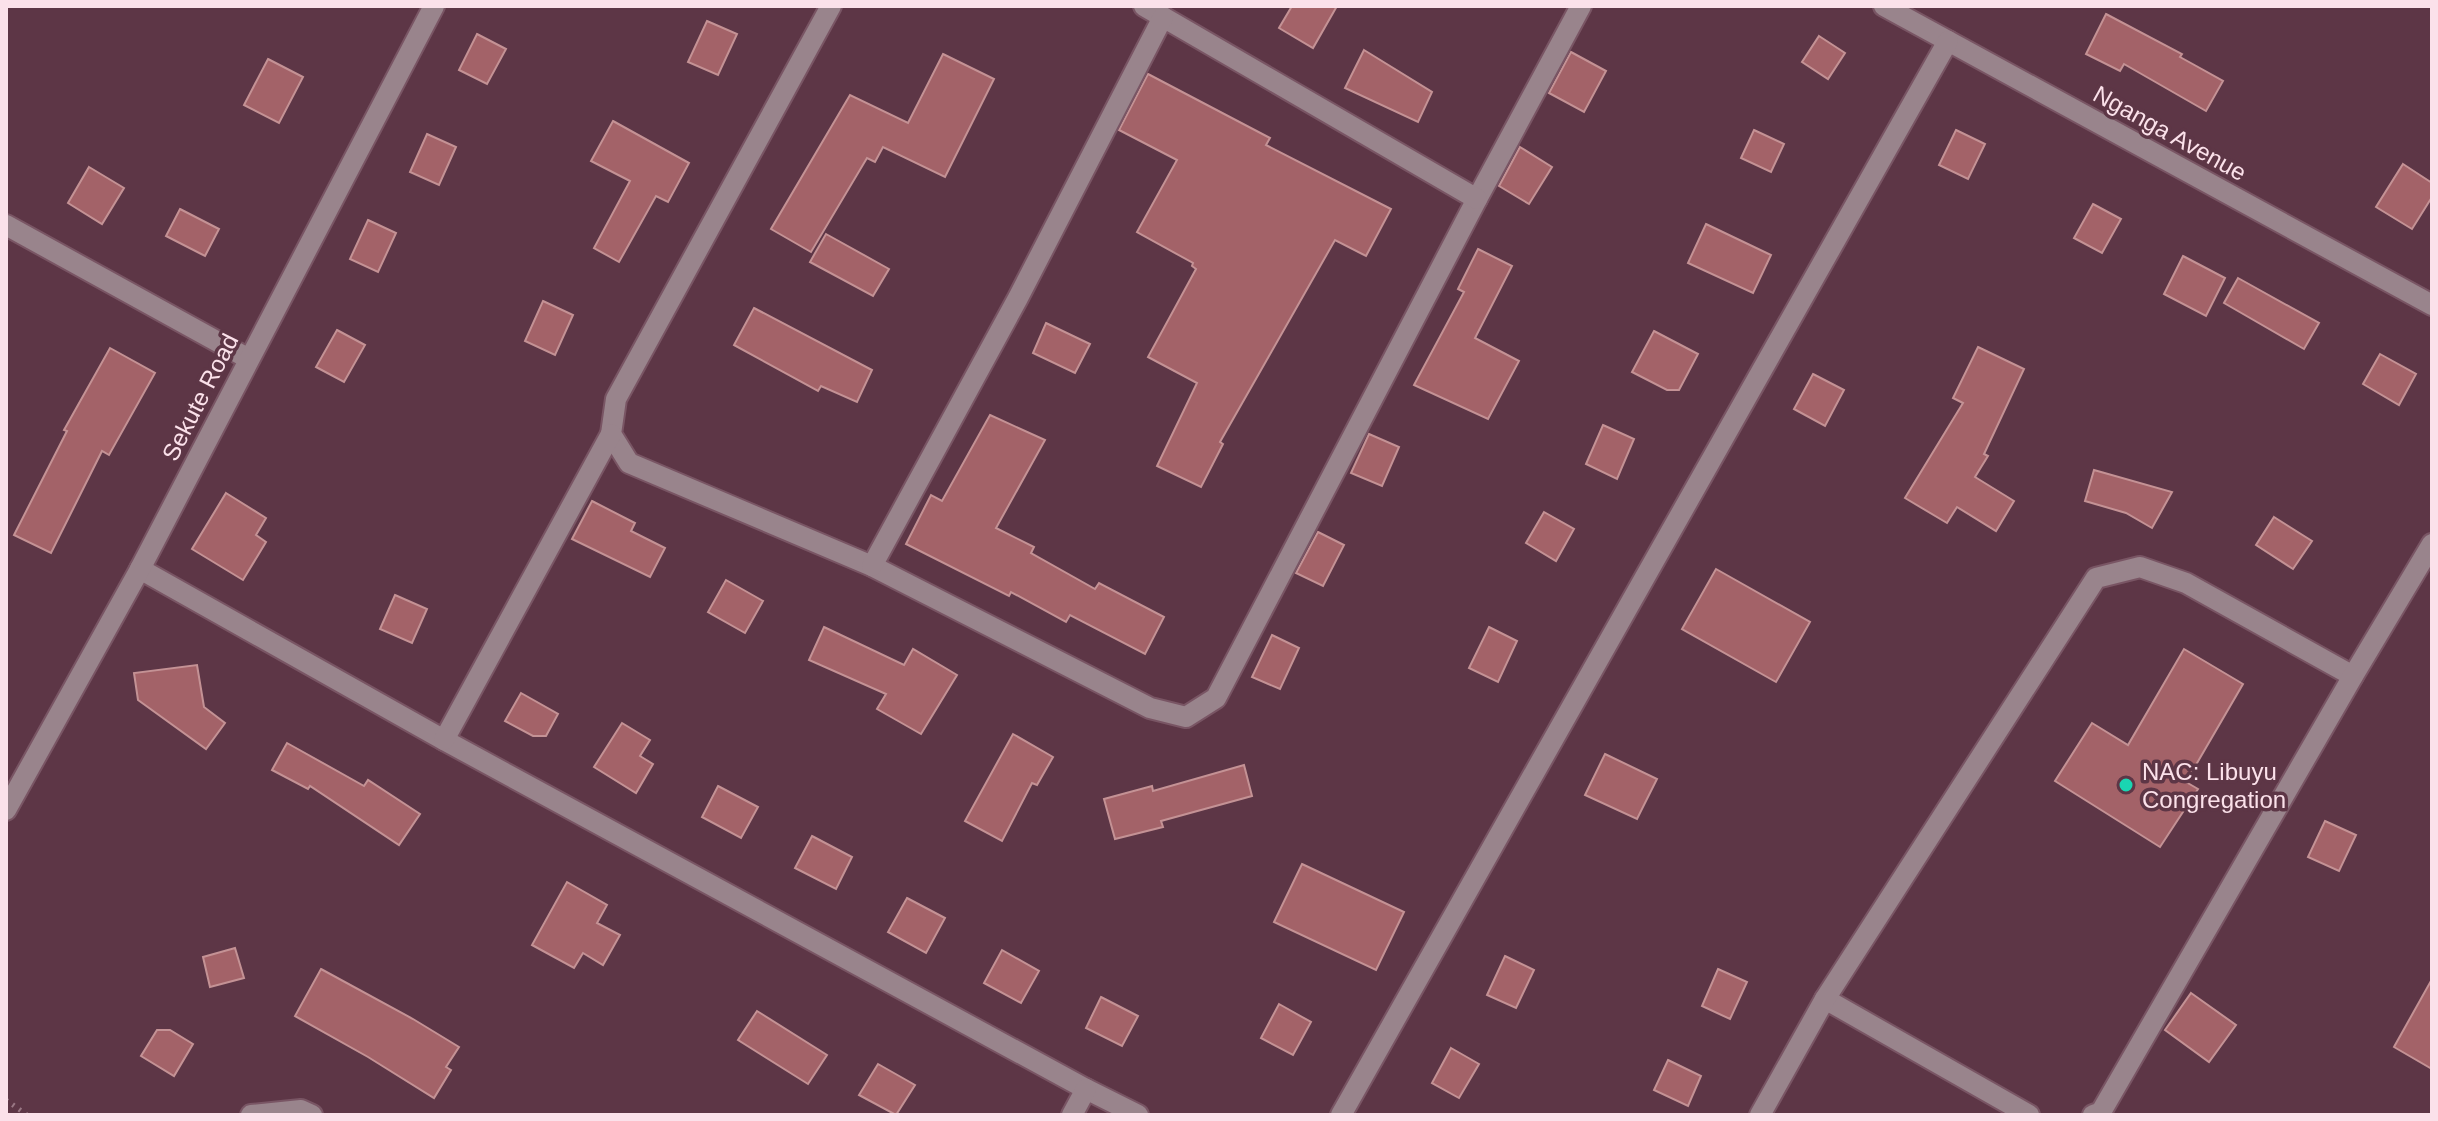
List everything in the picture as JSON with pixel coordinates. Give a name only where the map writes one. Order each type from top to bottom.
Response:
[{"type":"street","name":"Sekute Road","points":[[6,810],[140,569],[434,6]]},
{"type":"street","points":[[444,740],[611,434],[616,399],[831,6]]},
{"type":"street","points":[[1144,6],[1477,199]]},
{"type":"street","points":[[611,434],[629,463],[872,566],[1150,708],[1186,717],[1216,698],[1581,6]]},
{"type":"street","name":"Nganga Avenue","points":[[1884,6],[2432,305]]},
{"type":"street","points":[[872,566],[1018,298],[1163,17]]},
{"type":"street","points":[[1341,1115],[1948,41]]},
{"type":"street","points":[[6,225],[249,359]]},
{"type":"street","points":[[2093,1115],[2101,1112],[2432,544]]},
{"type":"street","points":[[1760,1115],[1825,999],[2096,578],[2140,567],[2186,583],[2353,676]]},
{"type":"street","points":[[140,569],[444,740],[1138,1115]]},
{"type":"street","points":[[1825,999],[2029,1115]]},
{"type":"street","points":[[1072,1115],[1086,1089]]},
{"type":"street","points":[[251,1115],[301,1110],[312,1115]]},
{"type":"path","points":[[6,1100],[27,1115]]},
{"type":"building","points":[[1292,6],[1337,6],[1313,48],[1279,28]]},
{"type":"building","points":[[2106,14],[2182,54],[2180,57],[2223,81],[2206,111],[2124,64],[2120,71],[2086,54]]},
{"type":"building","points":[[707,21],[737,34],[718,75],[688,62]]},
{"type":"building","points":[[477,34],[506,49],[487,84],[459,70]]},
{"type":"building","points":[[1819,36],[1845,53],[1828,79],[1802,62]]},
{"type":"building","points":[[1364,50],[1432,92],[1418,122],[1345,88]]},
{"type":"building","points":[[1571,52],[1606,71],[1584,112],[1549,93]]},
{"type":"building","points":[[943,54],[994,79],[945,177],[883,147],[875,162],[867,158],[811,252],[771,229],[850,95],[908,123]]},
{"type":"building","points":[[268,59],[303,77],[279,123],[244,105]]},
{"type":"building","points":[[1148,74],[1270,138],[1266,145],[1391,209],[1366,256],[1335,240],[1220,442],[1223,444],[1201,487],[1157,466],[1197,383],[1148,357],[1196,269],[1193,263],[1137,232],[1177,160],[1119,130]]},
{"type":"building","points":[[613,121],[689,163],[668,202],[656,196],[619,262],[594,248],[630,181],[591,161]]},
{"type":"building","points":[[1754,130],[1784,144],[1771,172],[1741,158]]},
{"type":"building","points":[[1956,130],[1985,144],[1968,179],[1939,165]]},
{"type":"building","points":[[427,134],[456,147],[439,185],[410,172]]},
{"type":"building","points":[[1520,147],[1552,167],[1529,204],[1499,186]]},
{"type":"building","points":[[2403,164],[2432,183],[2432,197],[2412,229],[2376,207]]},
{"type":"building","points":[[89,167],[124,188],[102,224],[68,203]]},
{"type":"building","points":[[2093,204],[2121,219],[2102,253],[2074,238]]},
{"type":"building","points":[[180,209],[219,229],[205,256],[166,236]]},
{"type":"building","points":[[368,220],[396,233],[378,272],[350,259]]},
{"type":"building","points":[[1706,224],[1771,255],[1753,293],[1688,263]]},
{"type":"building","points":[[826,234],[889,269],[873,296],[810,262]]},
{"type":"building","points":[[1478,249],[1512,266],[1475,338],[1519,361],[1488,419],[1414,385],[1464,292],[1458,289]]},
{"type":"building","points":[[2183,256],[2225,278],[2206,316],[2164,294]]},
{"type":"building","points":[[2238,278],[2319,323],[2304,349],[2224,303]]},
{"type":"building","points":[[543,301],[573,315],[555,355],[525,341]]},
{"type":"building","points":[[754,308],[872,370],[857,402],[821,386],[818,391],[734,345]]},
{"type":"building","points":[[1046,323],[1090,344],[1075,373],[1033,353]]},
{"type":"building","points":[[337,330],[365,345],[344,382],[316,367]]},
{"type":"building","points":[[1654,331],[1698,354],[1679,390],[1667,390],[1632,372]]},
{"type":"building","points":[[1978,347],[2024,369],[1984,454],[1988,456],[1975,477],[2014,501],[1996,531],[1957,507],[1947,523],[1905,498],[1963,403],[1953,398]]},
{"type":"building","points":[[110,348],[155,373],[109,455],[102,451],[51,553],[14,535],[67,431],[64,430]]},
{"type":"building","points":[[2380,354],[2416,374],[2399,405],[2363,384]]},
{"type":"building","points":[[1813,374],[1844,390],[1825,426],[1794,409]]},
{"type":"building","points":[[990,415],[1045,440],[996,528],[1034,547],[1031,553],[1095,589],[1099,583],[1164,617],[1145,654],[1070,615],[1066,622],[1011,592],[1009,596],[906,544],[931,495],[942,501]]},
{"type":"building","points":[[1603,425],[1634,439],[1617,479],[1586,464]]},
{"type":"building","points":[[1369,434],[1399,447],[1382,486],[1351,473]]},
{"type":"building","points":[[2094,470],[2172,492],[2152,528],[2126,513],[2085,501]]},
{"type":"building","points":[[226,493],[266,518],[256,535],[266,542],[243,580],[192,549]]},
{"type":"building","points":[[592,501],[635,523],[631,531],[665,548],[650,577],[572,539]]},
{"type":"building","points":[[1544,512],[1574,529],[1556,561],[1526,543]]},
{"type":"building","points":[[2274,517],[2312,541],[2293,569],[2256,545]]},
{"type":"building","points":[[1318,532],[1344,545],[1323,586],[1296,573]]},
{"type":"building","points":[[1716,569],[1810,622],[1776,682],[1682,629]]},
{"type":"building","points":[[726,580],[763,601],[745,633],[708,612]]},
{"type":"building","points":[[395,595],[427,609],[412,643],[380,629]]},
{"type":"building","points":[[824,627],[904,665],[913,649],[957,675],[921,734],[877,709],[886,694],[809,660]]},
{"type":"building","points":[[1489,627],[1517,641],[1498,682],[1469,668]]},
{"type":"building","points":[[1272,635],[1299,648],[1280,689],[1252,677]]},
{"type":"building","points":[[2184,649],[2243,684],[2186,782],[2198,789],[2160,847],[2055,781],[2092,723],[2128,745]]},
{"type":"building","points":[[197,665],[204,707],[225,723],[206,749],[138,700],[134,673]]},
{"type":"building","points":[[521,693],[558,714],[546,736],[533,736],[505,721]]},
{"type":"building","points":[[622,723],[650,740],[640,756],[653,764],[636,793],[594,767]]},
{"type":"building","points":[[1013,734],[1053,757],[1037,785],[1032,783],[1002,841],[965,821]]},
{"type":"building","points":[[287,743],[364,786],[368,780],[420,814],[399,845],[310,786],[308,789],[272,770]]},
{"type":"building","points":[[1605,754],[1657,779],[1637,819],[1585,795]]},
{"type":"building","points":[[1244,765],[1252,796],[1161,821],[1163,827],[1115,839],[1104,799],[1152,786],[1153,791]]},
{"type":"building","points":[[718,786],[758,807],[741,838],[702,817]]},
{"type":"building","points":[[2325,821],[2356,835],[2339,871],[2308,857]]},
{"type":"building","points":[[812,836],[852,857],[836,889],[795,868]]},
{"type":"building","points":[[1302,864],[1404,912],[1376,970],[1274,922]]},
{"type":"building","points":[[567,882],[607,905],[597,923],[620,935],[603,965],[583,953],[574,968],[532,945]]},
{"type":"building","points":[[907,898],[945,918],[926,953],[888,932]]},
{"type":"building","points":[[235,948],[244,978],[210,987],[203,957]]},
{"type":"building","points":[[1002,950],[1039,971],[1021,1003],[984,983]]},
{"type":"building","points":[[1505,956],[1534,970],[1516,1008],[1487,995]]},
{"type":"building","points":[[321,969],[459,1047],[446,1067],[451,1070],[434,1098],[295,1016]]},
{"type":"building","points":[[1718,969],[1747,982],[1730,1019],[1702,1006]]},
{"type":"building","points":[[2432,979],[2432,1069],[2394,1047]]},
{"type":"building","points":[[2191,993],[2236,1025],[2209,1062],[2165,1030]]},
{"type":"building","points":[[1101,997],[1138,1016],[1122,1046],[1086,1028]]},
{"type":"building","points":[[1279,1004],[1311,1022],[1293,1055],[1261,1038]]},
{"type":"building","points":[[757,1011],[827,1055],[808,1084],[738,1040]]},
{"type":"building","points":[[157,1030],[170,1030],[193,1044],[174,1076],[141,1056]]},
{"type":"building","points":[[1451,1048],[1479,1064],[1459,1098],[1432,1083]]},
{"type":"building","points":[[1668,1060],[1701,1076],[1688,1106],[1654,1090]]},
{"type":"building","points":[[878,1064],[915,1085],[896,1115],[859,1095]]},
{"type":"place","name":"NAC: Libuyu Congregation","points":[[2126,785]]}]
